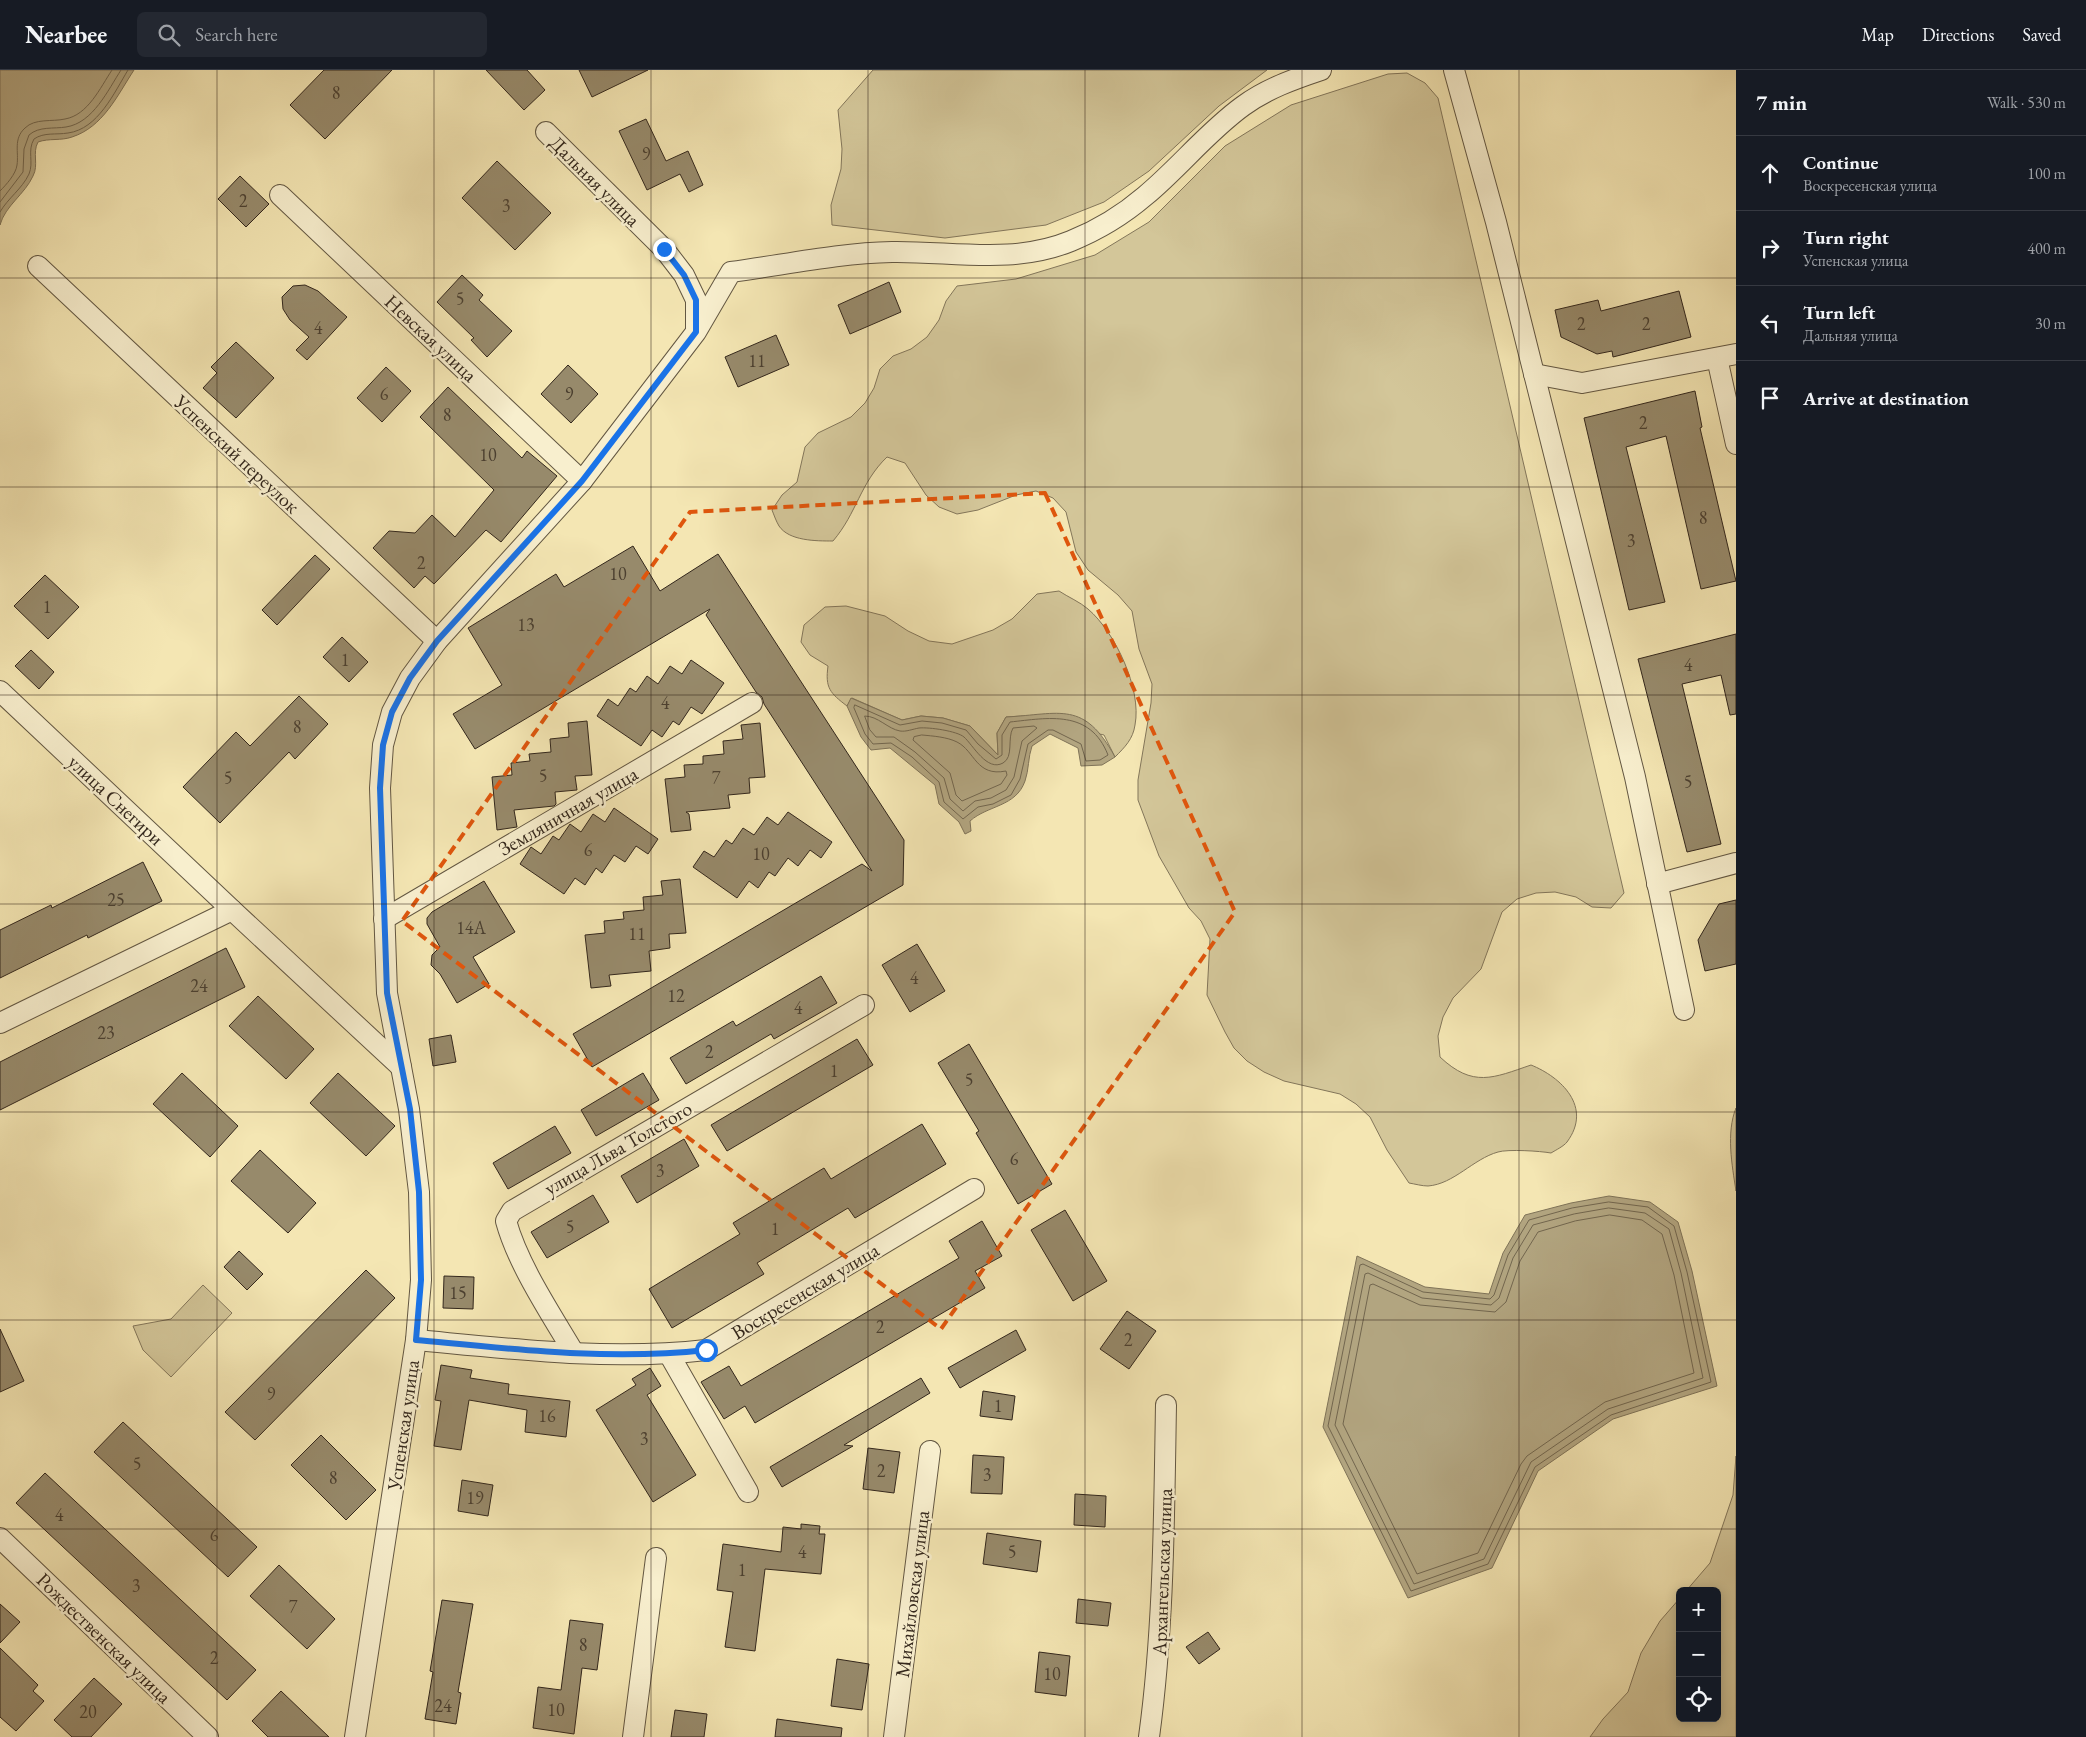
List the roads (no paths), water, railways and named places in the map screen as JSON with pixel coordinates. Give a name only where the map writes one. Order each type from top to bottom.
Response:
[{"type":"street","name":"Успенская улица","points":[[355,1737],[416,1340],[421,1280],[419,1192],[410,1109],[387,993],[380,788],[383,745],[392,712],[410,678],[437,641],[582,481],[696,332],[730,272],[892,252],[993,256],[1034,251],[1070,241],[1109,222],[1146,196],[1198,144],[1244,105],[1283,84],[1321,70]]},
{"type":"street","points":[[1454,70],[1534,374],[1635,777],[1684,1010]]},
{"type":"street","name":"Дальняя улица","points":[[546,132],[664,249],[684,275],[696,300],[696,332]]},
{"type":"street","name":"Невская улица","points":[[280,195],[582,481]]},
{"type":"street","name":"Успенский переулок","points":[[38,266],[437,641]]},
{"type":"street","points":[[1534,374],[1582,383],[1727,356],[1736,444]]},
{"type":"street","name":"улица Снегири","points":[[0,691],[401,1067]]},
{"type":"street","name":"Земляничная улица","points":[[384,919],[752,703]]},
{"type":"street","points":[[1657,884],[1736,863]]},
{"type":"street","points":[[0,1023],[232,910]]},
{"type":"street","name":"улица Льва Толстого","points":[[574,1353],[545,1305],[510,1235],[506,1222],[512,1211],[864,1005]]},
{"type":"street","name":"Воскресенская улица","points":[[416,1340],[560,1354],[669,1354],[706,1350],[974,1189]]},
{"type":"street","points":[[669,1354],[748,1492]]},
{"type":"street","name":"Архангельская улица","points":[[1149,1737],[1158,1675],[1163,1595],[1166,1406]]},
{"type":"street","name":"Михайловская улица","points":[[894,1737],[930,1451]]},
{"type":"street","name":"Рождественская улица","points":[[0,1538],[208,1737]]},
{"type":"street","points":[[634,1737],[656,1558]]},
{"type":"water","points":[[0,70],[134,70],[108,110],[92,126],[72,137],[38,142],[36,146],[35,172],[25,189],[6,212],[0,225]]},
{"type":"water","points":[[851,698],[902,720],[921,716],[943,718],[970,726],[998,755],[997,733],[1006,717],[1056,713],[1070,714],[1093,726],[1115,757],[1102,765],[1081,766],[1078,748],[1050,734],[1032,746],[1025,781],[1021,790],[1008,801],[970,821],[971,831],[965,834],[959,822],[939,804],[935,785],[890,748],[871,750],[861,737],[847,706]]},
{"type":"water","points":[[1609,1196],[1650,1202],[1678,1222],[1692,1271],[1717,1386],[1613,1419],[1538,1471],[1492,1568],[1408,1598],[1323,1427],[1357,1256],[1425,1287],[1489,1294],[1503,1253],[1525,1215],[1571,1203]]}]
